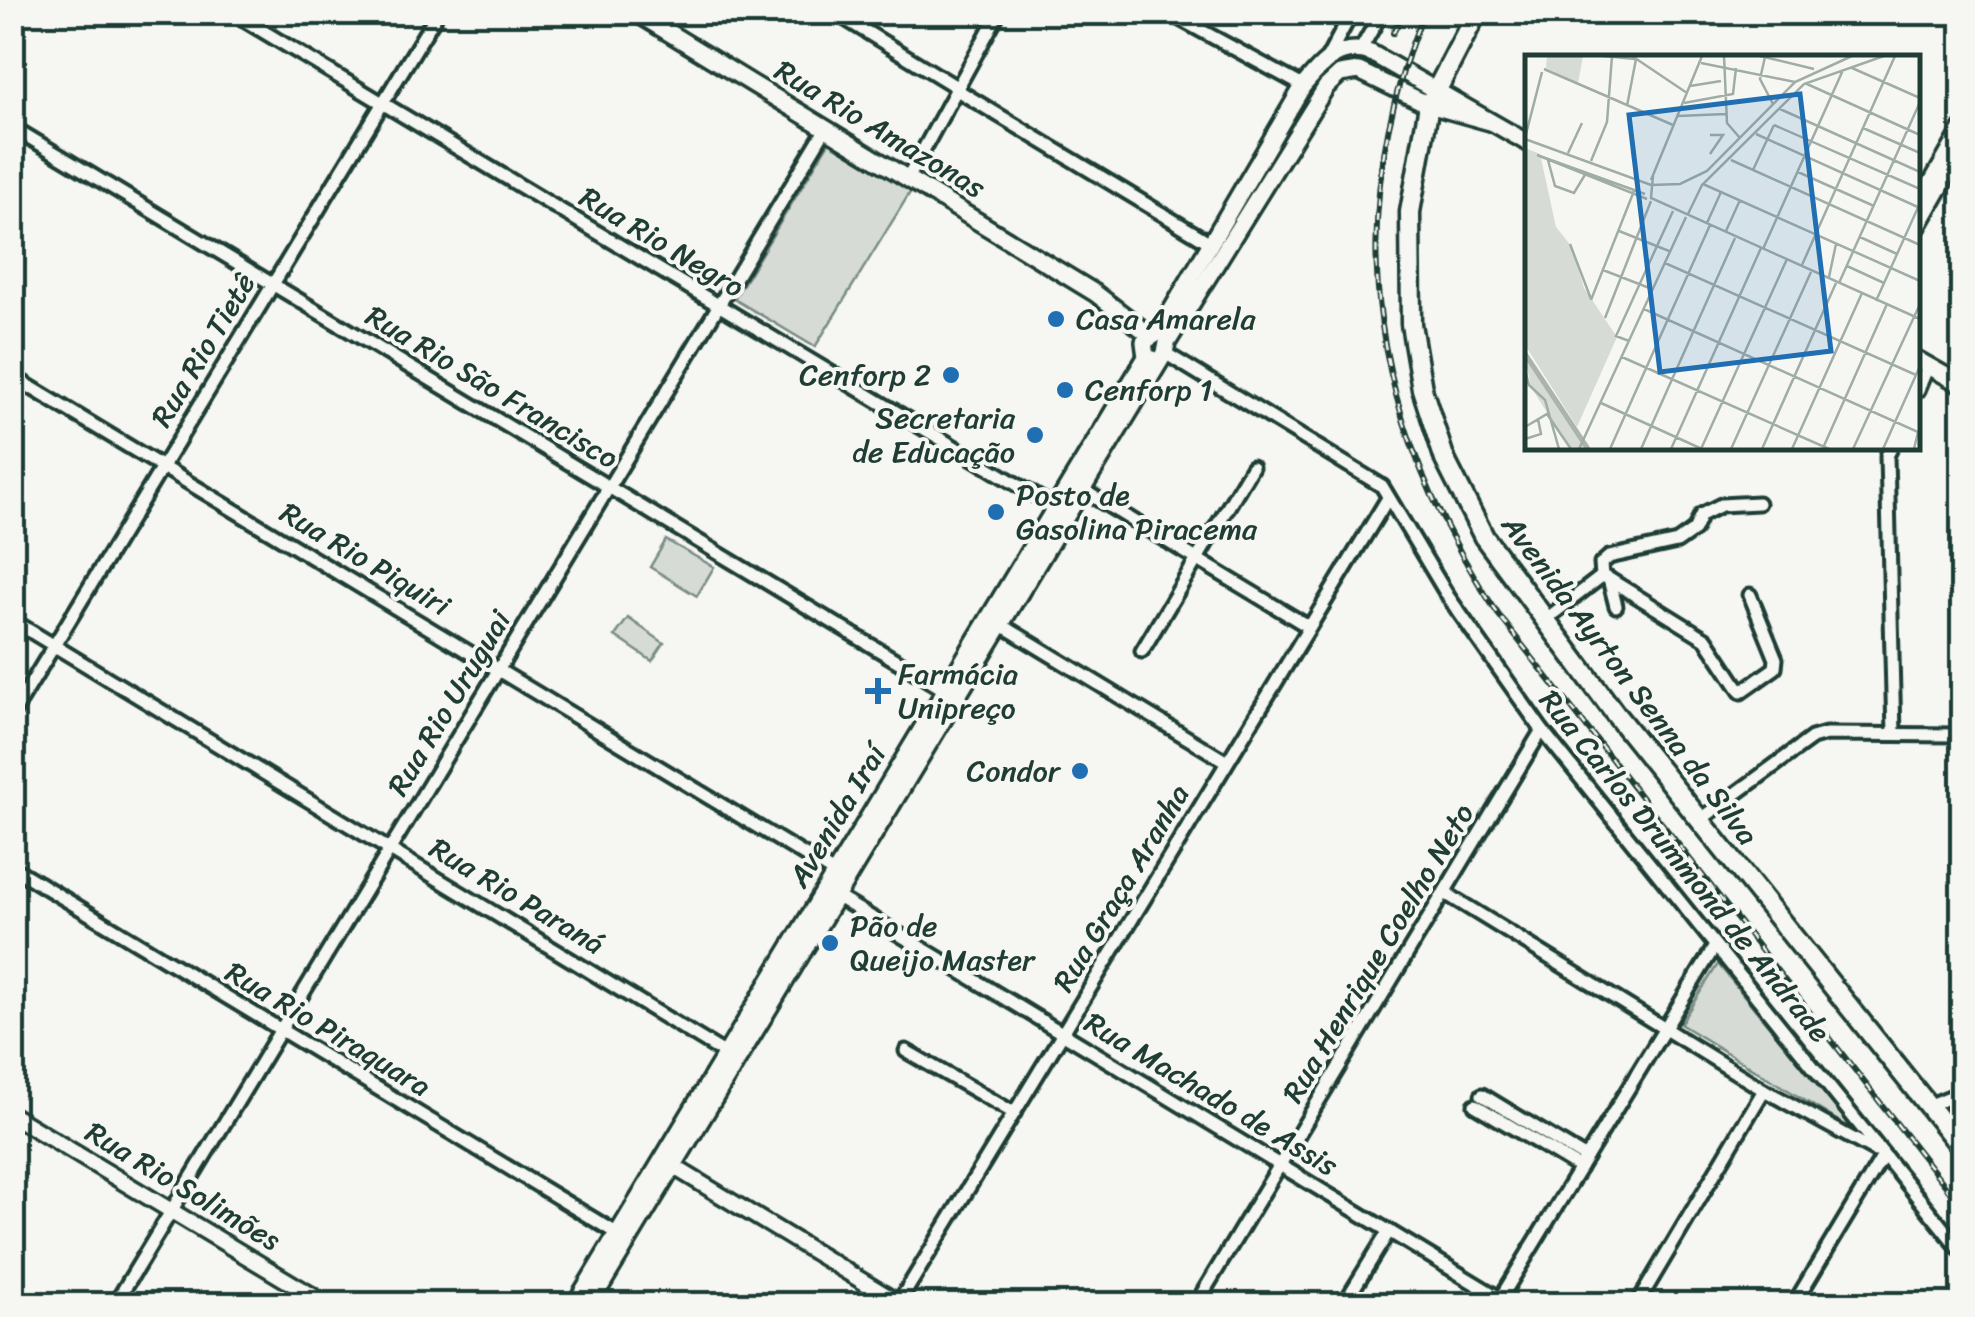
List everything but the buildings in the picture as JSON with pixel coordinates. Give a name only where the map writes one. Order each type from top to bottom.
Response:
[{"type":"main road","name":"Avenida Ayrton Senna da Silva","points":[[1477,12],[1433,96],[1414,176],[1409,238],[1411,324],[1422,389],[1458,491],[1484,538],[1545,620],[1962,1148]]},
{"type":"main road","name":"Rua Rio Amazonas","points":[[636,13],[1095,293],[1155,347]]},
{"type":"main road","points":[[1328,57],[1361,50],[1433,96],[1525,141]]},
{"type":"main road","name":"Avenida Iraí","points":[[937,716],[944,690],[1060,510],[1081,489],[1155,347],[1170,310],[1302,86],[1328,57]]},
{"type":"main road","name":"Avenida Iraí","points":[[590,1304],[650,1192],[937,716],[1000,624],[1060,510],[1155,347],[1326,87],[1340,74],[1359,71],[1433,96]]},
{"type":"main road","points":[[1095,293],[1152,319],[1170,310]]},
{"type":"main road","points":[[1923,363],[1962,386]]},
{"type":"main road","name":"Avenida Iraí","points":[[747,1032],[836,896],[840,877]]},
{"type":"main road","name":"Avenida Iraí","points":[[575,1304],[618,1234],[650,1192]]},
{"type":"street","name":"Rua Rio Negro","points":[[232,12],[1060,510]]},
{"type":"street","name":"Rua Rio Tietê","points":[[12,715],[438,12]]},
{"type":"street","points":[[834,12],[1212,244]]},
{"type":"street","points":[[908,178],[1000,12]]},
{"type":"street","points":[[1167,12],[1302,86]]},
{"type":"street","name":"Avenida Iraí","points":[[1328,57],[1352,12]]},
{"type":"street","points":[[1361,50],[1382,12]]},
{"type":"street","name":"Rua Rio São Francisco","points":[[12,127],[944,690]]},
{"type":"street","name":"Rua Rio Uruguai","points":[[115,1304],[826,128]]},
{"type":"street","points":[[1920,202],[1962,129]]},
{"type":"street","points":[[1920,223],[1962,150]]},
{"type":"street","name":"Rua Carlos Drummond de Andrade","points":[[1155,347],[1382,486],[1450,598],[1542,730],[1962,1252]]},
{"type":"street","name":"Rua Rio Piquiri","points":[[12,376],[840,877]]},
{"type":"street","points":[[1890,450],[1887,456],[1894,734]]},
{"type":"street","points":[[1142,651],[1252,467]]},
{"type":"street","points":[[1081,489],[1309,627]]},
{"type":"street","name":"Rua Graça Aranha","points":[[899,1304],[1388,498]]},
{"type":"street","points":[[1616,606],[1602,564],[1609,557],[1677,542],[1694,530],[1701,516],[1721,506],[1758,503]]},
{"type":"street","points":[[1545,620],[1606,577]]},
{"type":"street","points":[[1606,577],[1678,628],[1706,639],[1741,692],[1755,687],[1775,668],[1776,660],[1750,595]]},
{"type":"street","name":"Rua Rio Paraná","points":[[12,620],[731,1058]]},
{"type":"street","points":[[1000,624],[1227,762]]},
{"type":"street","name":"Rua Henrique Coelho Neto","points":[[1196,1304],[1542,730]]},
{"type":"street","points":[[1700,820],[1812,738],[1826,734],[1962,734]]},
{"type":"street","name":"Rua Rio Piraquara","points":[[12,866],[618,1234]]},
{"type":"street","points":[[1445,893],[1764,1090],[1881,1154],[1794,1304]]},
{"type":"street","name":"Rua Machado de Assis","points":[[836,896],[1502,1303]]},
{"type":"street","points":[[1502,1303],[1715,946]]},
{"type":"street","points":[[906,1051],[1014,1112]]},
{"type":"street","points":[[1636,1304],[1764,1090]]},
{"type":"street","points":[[1928,1106],[1962,1092]]},
{"type":"street","points":[[1479,1100],[1583,1163]]},
{"type":"street","name":"Rua Rio Solimões","points":[[12,1115],[326,1304]]},
{"type":"street","points":[[668,1163],[899,1304]]},
{"type":"street","points":[[1344,1304],[1389,1232]]},
{"type":"shaded area","points":[[829,142],[911,191],[815,347],[734,299]]},
{"type":"shaded area","points":[[666,540],[714,567],[697,596],[650,567]]},
{"type":"shaded area","points":[[628,618],[664,643],[652,661],[615,636]]},
{"type":"shaded area","points":[[1718,964],[1846,1120],[1848,1127],[1680,1024]]},
{"type":"railway","points":[[1393,33],[1404,12]]},
{"type":"railway","points":[[1424,12],[1397,92],[1382,170],[1376,247],[1382,322],[1397,397],[1421,470],[1455,543],[1498,614],[1962,1207]]},
{"type":"place","name":"Casa Amarela","points":[[1056,319]]},
{"type":"place","name":"Cenforp 2","points":[[951,375]]},
{"type":"place","name":"Cenforp 1","points":[[1065,390]]},
{"type":"place","name":"Secretaria de Educação","points":[[1035,435]]},
{"type":"place","name":"Posto de Gasolina Piracema","points":[[996,512]]},
{"type":"place","name":"Farmácia Unipreço","points":[[878,691]]},
{"type":"place","name":"Condor","points":[[1080,771]]},
{"type":"place","name":"Pão de Queijo Master","points":[[830,943]]}]
